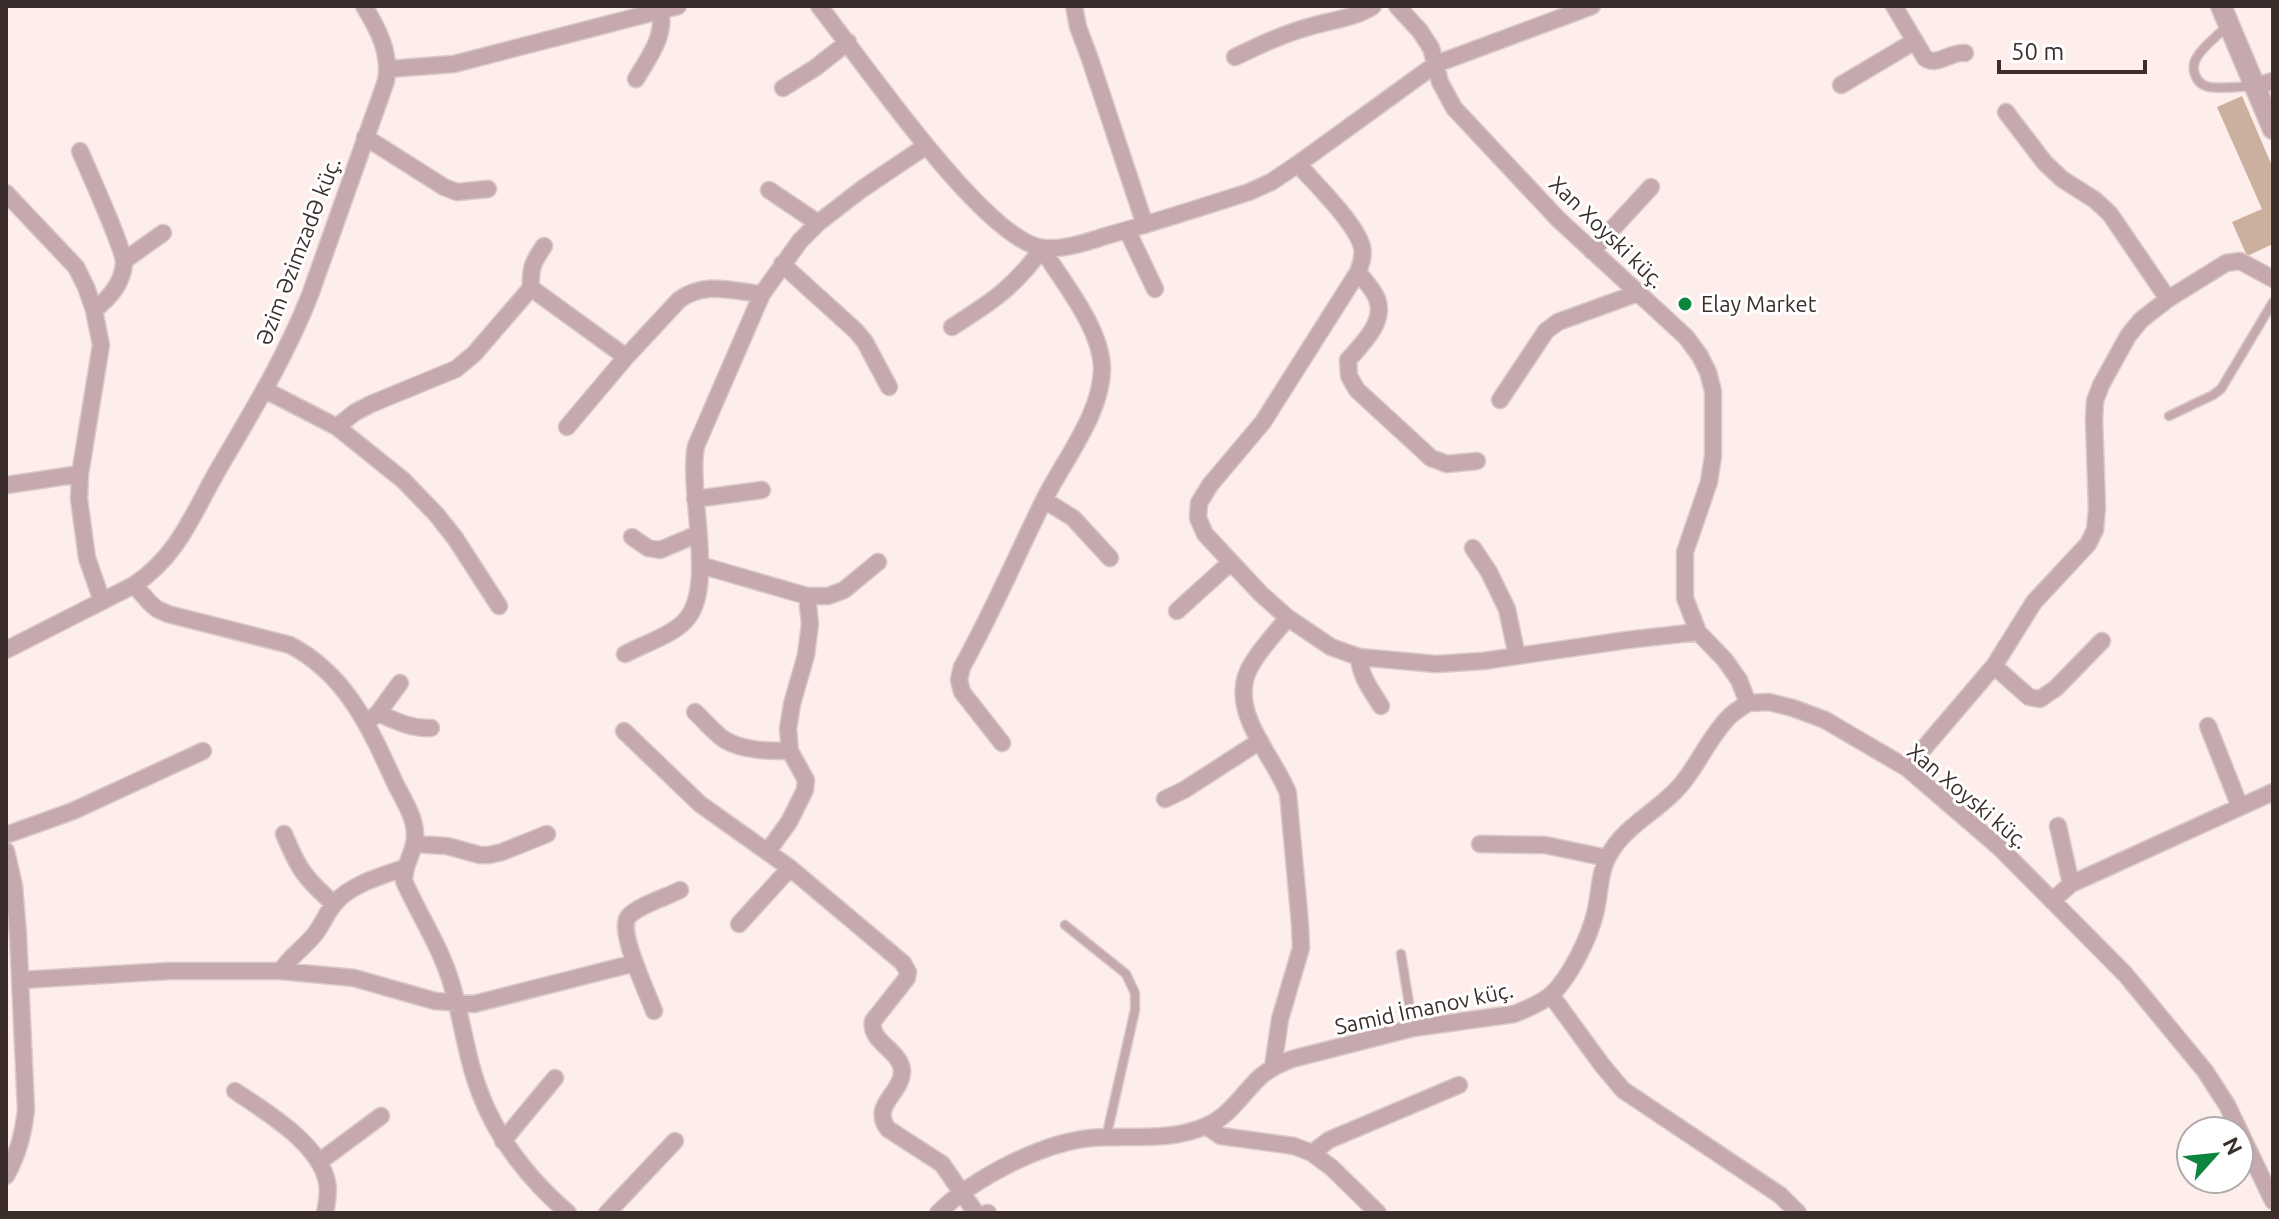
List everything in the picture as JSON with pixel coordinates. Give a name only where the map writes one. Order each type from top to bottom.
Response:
[{"type":"street","points":[[364,6],[381,38],[388,69],[454,64],[678,6]]},
{"type":"street","points":[[819,6],[926,146],[976,203],[1010,234],[1042,249],[1075,245],[1249,192],[1298,164],[1436,64],[1592,6]]},
{"type":"street","points":[[1074,6],[1078,27],[1145,225]]},
{"type":"street","points":[[1235,57],[1274,39],[1359,14],[1373,6]]},
{"type":"street","points":[[1894,6],[1930,62],[1953,53],[1965,53]]},
{"type":"street","name":"Xan Xoyski küç.","points":[[1401,7],[1431,48],[1440,82],[1454,108],[1558,219],[1686,337],[1708,372],[1713,391],[1713,456],[1709,482],[1685,552],[1685,598],[1698,632],[1725,660],[1739,680],[1748,703],[1769,702],[1825,720],[1907,768],[2000,848],[2125,974],[2205,1071],[2227,1105],[2273,1201]]},
{"type":"street","points":[[636,79],[657,42],[662,27],[660,9]]},
{"type":"street","points":[[2225,15],[2264,84],[2273,129]]},
{"type":"street","points":[[1841,85],[1915,41]]},
{"type":"street","points":[[783,88],[848,42]]},
{"type":"street","name":"Əzim Əzimzadə küç.","points":[[6,650],[134,585],[151,573],[174,549],[265,390],[297,327],[388,69]]},
{"type":"street","points":[[2006,112],[2045,163],[2110,214],[2168,299]]},
{"type":"street","points":[[365,137],[444,187],[457,192],[488,189]]},
{"type":"street","points":[[625,654],[679,626],[692,611],[699,592],[700,565],[693,463],[696,446],[762,294],[800,241],[818,223],[926,146]]},
{"type":"street","points":[[80,151],[125,260],[120,280],[111,295],[94,310]]},
{"type":"street","points":[[1298,164],[1350,225],[1362,248],[1363,261],[1263,422],[1210,485],[1199,503],[1198,518],[1205,534],[1288,618],[1331,647],[1359,657],[1436,664],[1698,632]]},
{"type":"street","points":[[1592,251],[1651,187]]},
{"type":"street","points":[[769,190],[818,223]]},
{"type":"street","points":[[6,193],[76,267],[94,310],[101,345],[80,474],[79,499],[87,558],[102,601]]},
{"type":"street","points":[[1127,230],[1155,289]]},
{"type":"street","points":[[125,260],[163,233]]},
{"type":"street","points":[[337,427],[371,404],[456,369],[474,354],[531,288],[530,270],[544,246]]},
{"type":"street","points":[[952,327],[1009,288],[1042,249]]},
{"type":"street","points":[[1002,743],[962,692],[959,680],[962,667],[997,603],[1044,500],[1093,411],[1102,367],[1098,345],[1085,318],[1042,249]]},
{"type":"street","points":[[1907,768],[1994,666],[2034,602],[2088,544],[2095,530],[2097,508],[2094,419],[2098,393],[2128,336],[2141,320],[2168,299],[2226,263],[2240,261],[2273,279]]},
{"type":"street","points":[[782,264],[856,331],[889,387]]},
{"type":"street","points":[[1358,272],[1378,299],[1378,314],[1372,333],[1348,360],[1349,376],[1357,390],[1431,458],[1447,464],[1477,461]]},
{"type":"street","points":[[531,288],[626,357]]},
{"type":"street","points":[[567,427],[626,357],[689,293],[703,288],[762,294]]},
{"type":"street","points":[[1500,400],[1546,331],[1558,322],[1638,293]]},
{"type":"street","points":[[265,390],[337,427],[403,480],[455,538],[499,606]]},
{"type":"street","points":[[7,485],[80,474]]},
{"type":"street","points":[[695,499],[762,490]]},
{"type":"street","points":[[1044,500],[1073,518],[1110,558]]},
{"type":"street","points":[[632,537],[648,548],[660,550],[698,534]]},
{"type":"street","points":[[1473,548],[1507,609],[1517,656]]},
{"type":"street","points":[[700,565],[807,596],[828,596],[844,590],[878,562]]},
{"type":"street","points":[[1177,611],[1231,562]]},
{"type":"street","points":[[134,585],[150,603],[168,614],[277,641],[306,654],[372,718],[416,832],[404,868],[404,881],[451,982],[473,1073],[484,1103],[503,1141],[529,1176],[568,1213]]},
{"type":"street","points":[[768,851],[789,822],[805,790],[806,780],[790,751],[788,729],[806,655],[810,624],[807,596]]},
{"type":"street","points":[[1273,1067],[1280,1019],[1301,948],[1300,924],[1288,793],[1284,780],[1249,719],[1243,702],[1243,682],[1252,663],[1288,618]]},
{"type":"street","points":[[1994,666],[2029,697],[2040,699],[2056,688],[2102,641]]},
{"type":"street","points":[[1359,657],[1360,669],[1381,706]]},
{"type":"street","points":[[372,718],[400,683]]},
{"type":"street","name":"Samid İmanov küç.","points":[[938,1213],[985,1177],[1071,1142],[1159,1137],[1206,1126],[1227,1113],[1273,1067],[1292,1059],[1413,1028],[1514,1014],[1551,995],[1566,978],[1585,942],[1595,916],[1607,858],[1626,833],[1685,781],[1729,716],[1748,703]]},
{"type":"street","points":[[695,712],[723,739],[734,744],[790,751]]},
{"type":"street","points":[[372,718],[420,729],[431,728]]},
{"type":"street","points":[[2208,726],[2240,807]]},
{"type":"street","points":[[624,731],[700,804],[790,868],[903,963],[908,972],[904,983],[873,1021],[872,1028],[902,1068],[901,1076],[882,1112],[882,1122],[942,1164],[976,1213]]},
{"type":"street","points":[[1165,799],[1260,741]]},
{"type":"street","points":[[6,835],[73,811],[203,751]]},
{"type":"street","points":[[2052,901],[2071,884],[2273,792]]},
{"type":"street","points":[[2058,826],[2071,884]]},
{"type":"street","points":[[284,834],[306,879],[334,904]]},
{"type":"street","points":[[414,844],[447,846],[489,855],[547,834]]},
{"type":"street","points":[[1480,844],[1545,845],[1607,858]]},
{"type":"street","points":[[6,851],[14,886],[12,935],[21,980],[26,1110],[18,1155],[6,1176]]},
{"type":"street","points":[[281,971],[288,959],[312,938],[334,904],[354,888],[404,868]]},
{"type":"street","points":[[739,924],[790,868]]},
{"type":"street","points":[[654,1011],[624,924],[627,917],[680,890]]},
{"type":"street","points":[[21,980],[138,972],[281,971],[354,978],[414,996],[474,1004],[635,963]]},
{"type":"street","points":[[1551,995],[1623,1090],[1780,1195],[1798,1213]]},
{"type":"street","points":[[503,1141],[555,1078]]},
{"type":"street","points":[[1312,1153],[1329,1140],[1459,1085]]},
{"type":"street","points":[[235,1091],[276,1119],[319,1162],[327,1183],[325,1213]]},
{"type":"street","points":[[319,1162],[381,1116]]},
{"type":"street","points":[[1206,1126],[1221,1136],[1294,1146],[1312,1153],[1378,1213]]},
{"type":"street","points":[[607,1213],[675,1141]]},
{"type":"lane","points":[[2225,15],[2197,56],[2195,76],[2199,83],[2209,87],[2264,84]]},
{"type":"lane","points":[[2169,416],[2221,389],[2273,302]]},
{"type":"lane","points":[[1065,925],[1126,974],[1135,993],[1135,1010],[1106,1138]]},
{"type":"lane","points":[[1401,954],[1413,1028]]},
{"type":"building","points":[[2242,96],[2273,168],[2273,244],[2247,256],[2232,222],[2262,209],[2217,107]]},
{"type":"place","name":"Elay Market","points":[[1685,304]]}]
